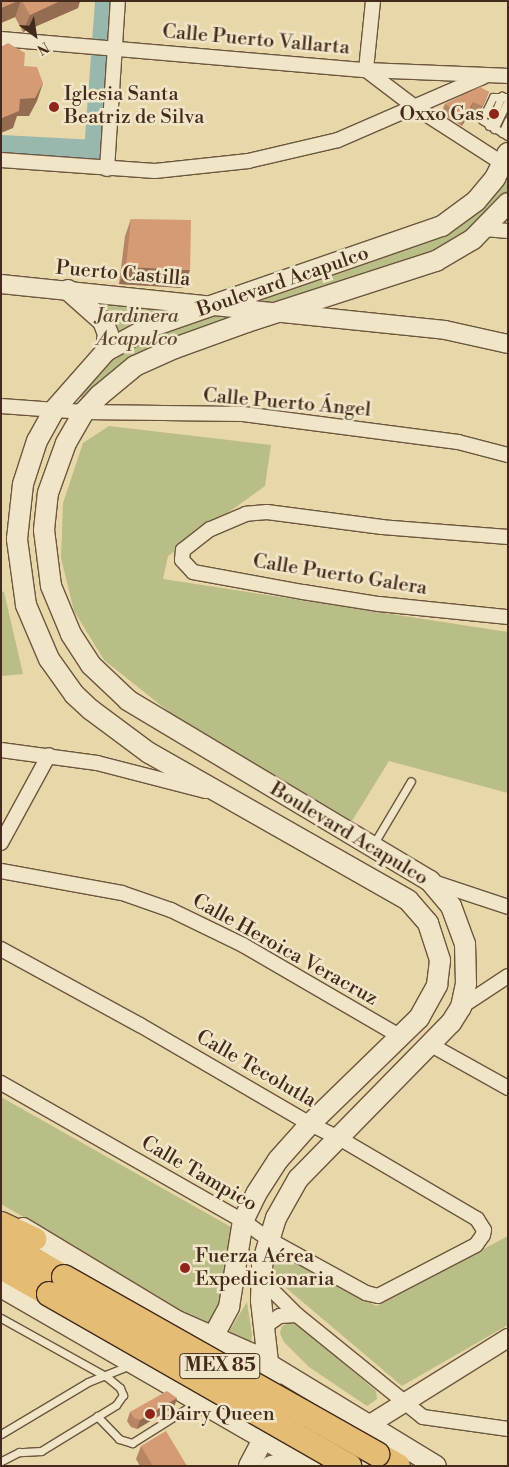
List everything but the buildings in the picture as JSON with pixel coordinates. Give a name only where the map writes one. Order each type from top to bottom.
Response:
[{"type":"highway","name":"MEX 85","points":[[1,1242],[57,1286],[349,1466]]},
{"type":"highway","name":"MEX 85","points":[[1,1267],[57,1286],[398,1466]]},
{"type":"main road","name":"Boulevard Acapulco","points":[[212,1337],[229,1306],[243,1221],[266,1178],[310,1124],[419,1018],[437,985],[440,960],[428,923],[408,900],[218,794],[149,753],[90,710],[61,678],[49,659],[26,605],[18,562],[21,500],[37,441],[54,410],[106,351],[150,327],[430,232],[460,214],[486,190],[506,161]]},
{"type":"main road","name":"Boulevard Acapulco","points":[[461,1007],[467,957],[455,916],[443,894],[430,881],[128,700],[91,665],[56,604],[47,559],[44,530],[48,493],[66,443],[84,412],[117,380],[146,360],[282,312],[410,271],[448,255],[485,229],[508,203]]},
{"type":"main road","points":[[398,242],[410,271]]},
{"type":"main road","points":[[68,290],[103,321],[108,334],[106,351]]},
{"type":"main road","points":[[437,948],[455,916]]},
{"type":"main road","points":[[249,1466],[265,1439],[272,1419],[273,1394],[265,1331],[262,1280],[268,1239],[298,1179],[431,1045],[461,1007]]},
{"type":"main road","points":[[1,1212],[35,1239]]},
{"type":"main road","points":[[1,1223],[35,1239],[177,1321],[240,1347],[330,1404],[436,1466]]},
{"type":"main road","points":[[1,1287],[201,1400],[299,1459]]},
{"type":"main road","points":[[141,1367],[165,1364],[174,1356],[179,1344],[177,1321]]},
{"type":"main road","points":[[265,1331],[287,1362],[340,1398],[360,1422]]},
{"type":"main road","points":[[201,1400],[194,1386],[194,1370],[212,1337]]},
{"type":"main road","points":[[245,1426],[273,1394]]},
{"type":"main road","points":[[299,1459],[290,1438],[298,1424],[312,1412],[330,1404]]},
{"type":"main road","points":[[272,1466],[299,1459]]},
{"type":"street","points":[[107,169],[105,47],[118,1]]},
{"type":"street","points":[[373,1],[366,70],[415,107],[506,161]]},
{"type":"street","name":"Calle Puerto Vallarta","points":[[1,39],[366,70],[508,76]]},
{"type":"street","points":[[1,160],[155,171],[202,167],[285,154],[338,140],[486,75]]},
{"type":"street","points":[[485,229],[508,231]]},
{"type":"street","name":"Puerto Castilla","points":[[1,284],[220,304],[445,330],[508,344]]},
{"type":"street","name":"Calle Puerto Ángel","points":[[1,406],[84,412],[243,414],[458,442],[508,455]]},
{"type":"street","name":"Calle Puerto Galera","points":[[508,537],[382,527],[267,512],[226,521],[183,550],[182,560],[185,566],[206,575],[379,604],[508,617]]},
{"type":"street","points":[[1,750],[97,763],[218,794]]},
{"type":"street","points":[[1,843],[49,755]]},
{"type":"street","name":"Calle Heroica Veracruz","points":[[1,872],[122,893],[171,910],[243,945],[401,1037]]},
{"type":"street","points":[[430,881],[478,899],[508,907]]},
{"type":"street","points":[[455,916],[463,906],[478,899]]},
{"type":"street","name":"Calle Tecolutla","points":[[1,949],[140,1025],[478,1219],[484,1230],[476,1244],[378,1296]]},
{"type":"street","points":[[461,1007],[508,976]]},
{"type":"street","points":[[431,1045],[508,1088]]},
{"type":"street","name":"Calle Tampico","points":[[1,1082],[243,1221],[268,1239],[353,1287],[378,1296]]},
{"type":"street","points":[[262,1280],[298,1315],[422,1417],[508,1429]]},
{"type":"street","points":[[265,1331],[275,1318],[298,1315]]},
{"type":"street","points":[[360,1422],[402,1402],[508,1338]]},
{"type":"lane","points":[[492,127],[506,98],[492,99],[482,120],[492,127],[505,134],[508,120]]},
{"type":"lane","points":[[373,846],[411,781]]},
{"type":"lane","points":[[1,1318],[107,1377],[120,1388],[123,1395],[116,1405],[41,1451],[19,1452],[1,1461]]},
{"type":"lane","points":[[1,1434],[88,1382],[141,1367]]},
{"type":"lane","points":[[97,1416],[119,1439],[132,1443],[201,1400]]},
{"type":"green space","name":"Jardinera Acapulco","points":[[508,168],[508,194],[490,216],[438,252],[128,359],[110,372],[85,401],[76,391],[109,354],[95,297],[216,310],[412,246]]},
{"type":"green space","points":[[109,426],[271,445],[265,486],[168,556],[163,579],[508,632],[508,793],[389,761],[352,821],[173,715],[104,660],[74,611],[61,558],[63,503],[83,443]]},
{"type":"green space","points":[[1,591],[4,592],[23,674],[1,676]]},
{"type":"green space","points":[[1,1097],[231,1227],[235,1233],[226,1308],[211,1324],[202,1326],[114,1283],[34,1223],[1,1204]]},
{"type":"green space","points":[[508,1236],[508,1325],[402,1386],[272,1276],[275,1259],[287,1255],[376,1306]]},
{"type":"green space","points":[[247,1302],[252,1335],[251,1343],[228,1333]]},
{"type":"green space","points":[[288,1323],[297,1324],[376,1391],[377,1399],[367,1406],[309,1367],[284,1342],[280,1333],[282,1326]]},
{"type":"waterway","points":[[1,147],[96,152],[107,1]]},
{"type":"place","name":"Iglesia Santa Beatriz de Silva","points":[[54,107]]},
{"type":"place","name":"Oxxo Gas","points":[[494,114]]},
{"type":"place","name":"Fuerza Aérea Expedicionaria","points":[[185,1268]]},
{"type":"place","name":"Dairy Queen","points":[[150,1414]]}]
